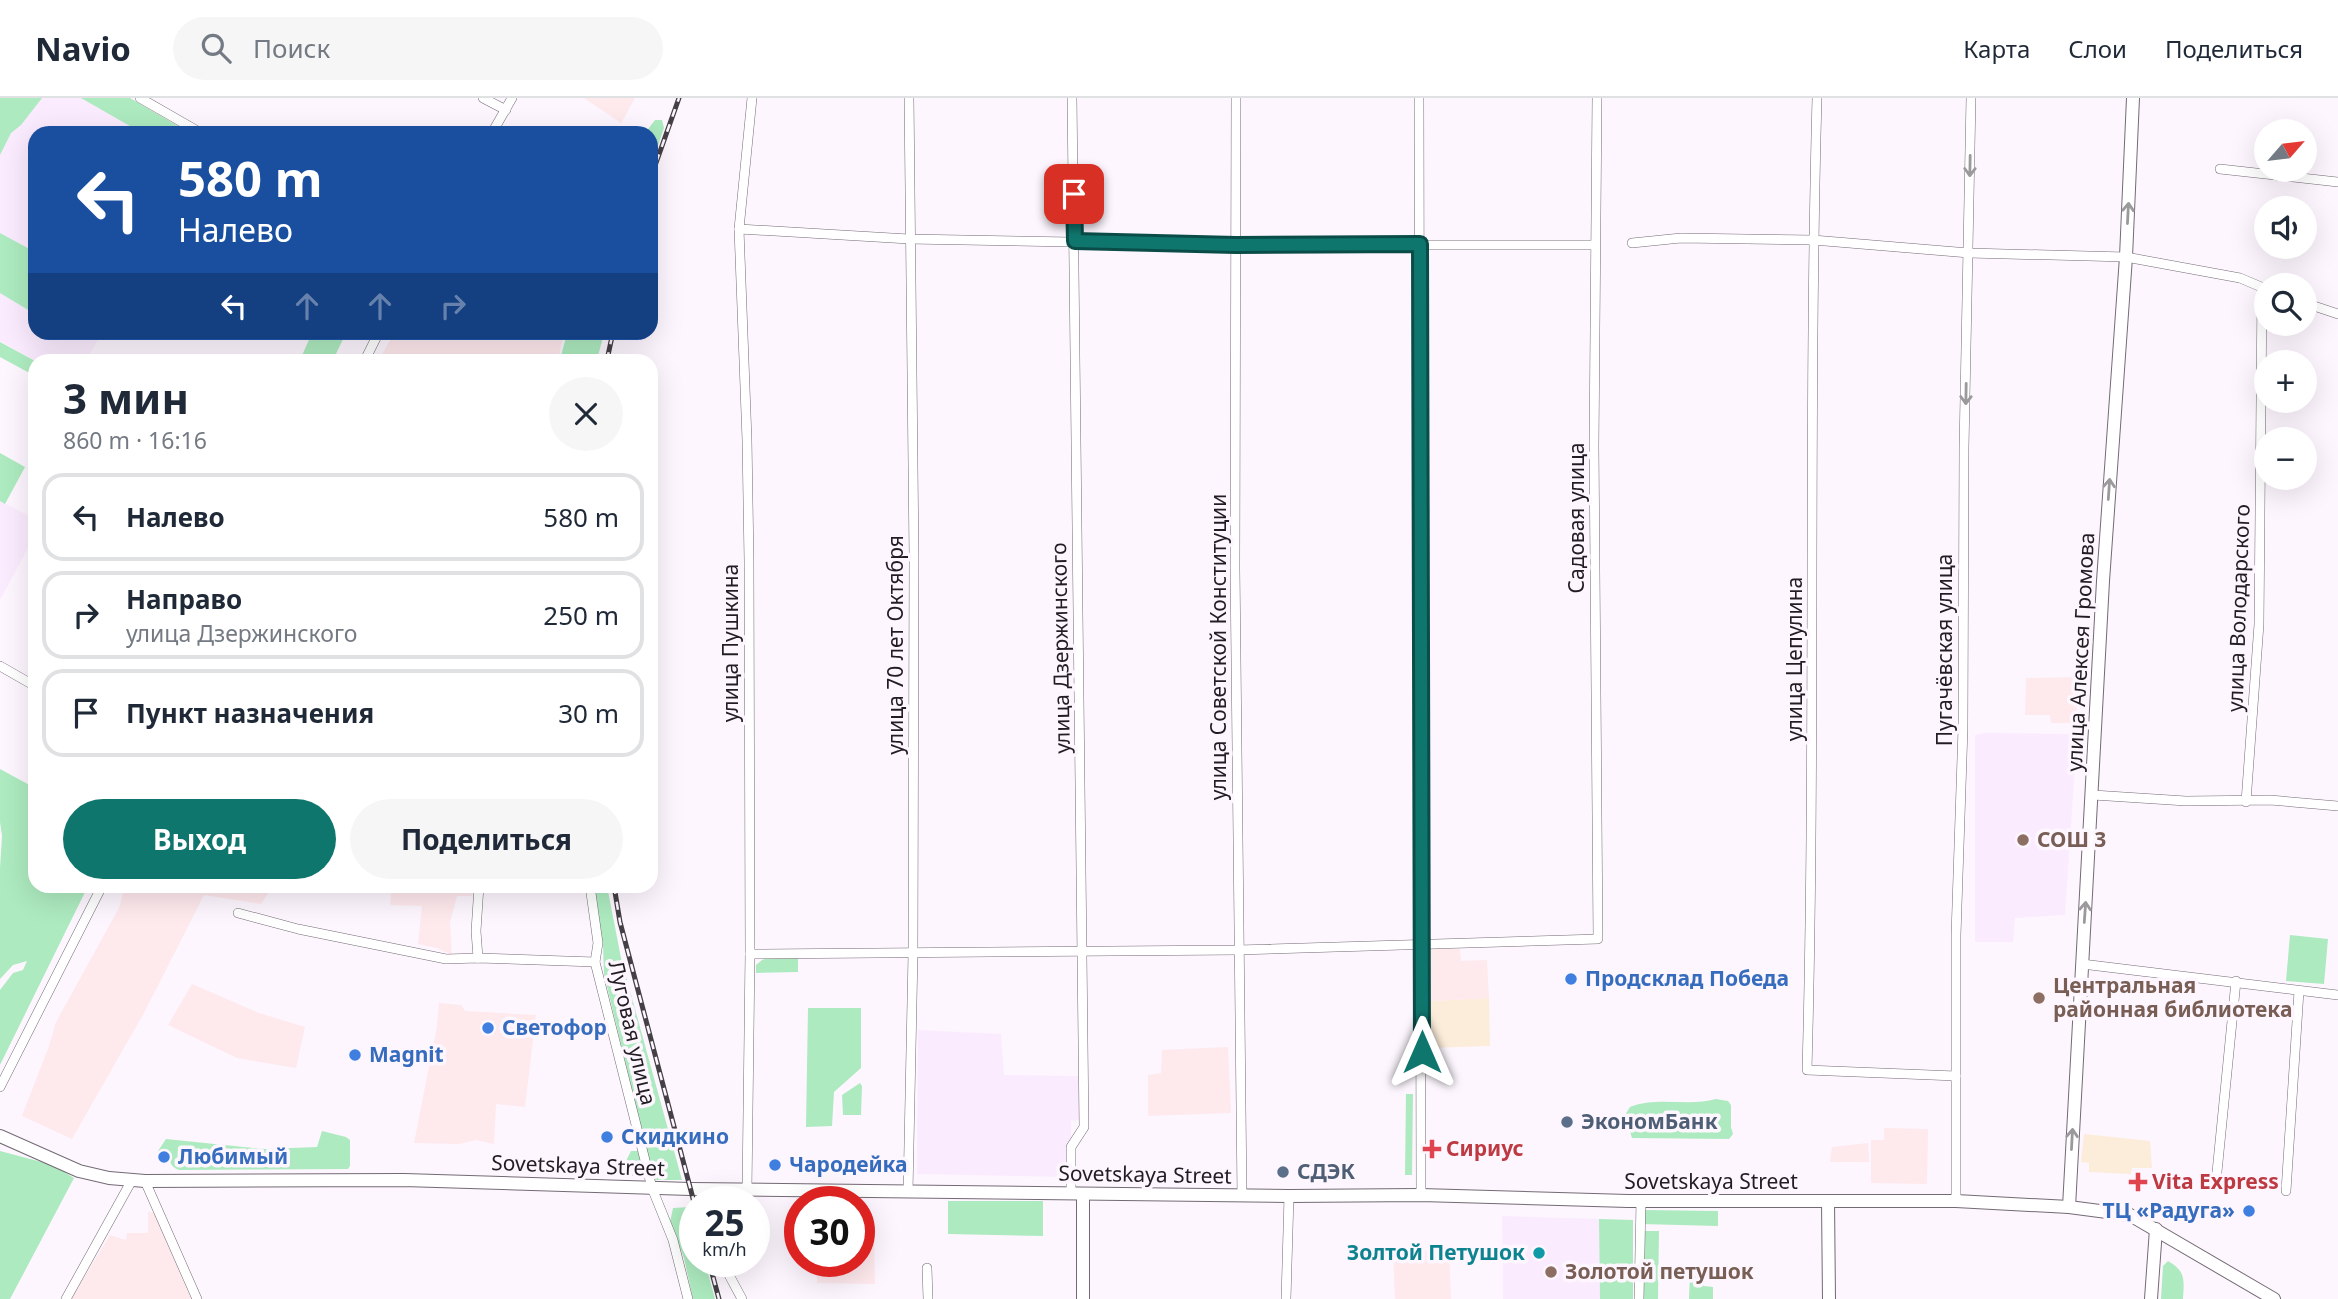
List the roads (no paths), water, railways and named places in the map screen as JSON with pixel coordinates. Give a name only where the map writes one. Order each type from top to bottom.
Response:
[{"type":"main road","name":"улица Алексея Громова","points":[[2069,1207],[2103,581],[2126,257],[2133,98]]},
{"type":"main road","name":"Sovetskaya Street","points":[[0,1136],[79,1171],[109,1178],[404,1180],[679,1189]]},
{"type":"main road","name":"Sovetskaya Street","points":[[770,1190],[1242,1196],[1421,1195],[1641,1201],[1956,1201],[2069,1207],[2130,1215],[2274,1299]]},
{"type":"main road","points":[[1077,1194],[1083,1299]]},
{"type":"main road","points":[[1828,1200],[1829,1299]]},
{"type":"main road","points":[[2151,1299],[2156,1229]]},
{"type":"street","points":[[140,98],[189,126]]},
{"type":"street","points":[[483,98],[506,110]]},
{"type":"street","points":[[496,126],[512,98]]},
{"type":"street","name":"улица Пушкина","points":[[747,1186],[750,954],[747,440],[739,229],[752,98]]},
{"type":"street","name":"улица 70 лет Октября","points":[[908,1192],[914,954],[914,556],[909,98]]},
{"type":"street","name":"улица Дзержинского","points":[[1072,98],[1084,1127],[1071,1147],[1077,1194]]},
{"type":"street","name":"улица Советской Конституции","points":[[1236,98],[1235,569],[1242,1196]]},
{"type":"street","points":[[1419,98],[1421,1195]]},
{"type":"street","name":"Садовая улица","points":[[1422,946],[1598,939],[1594,446],[1597,98]]},
{"type":"street","name":"улица Цепулина","points":[[1817,98],[1813,240],[1812,743],[1807,1070],[1956,1076]]},
{"type":"street","name":"Пугачёвская улица","points":[[1956,1201],[1956,935],[1963,728],[1964,447],[1971,98]]},
{"type":"street","points":[[2220,169],[2338,182]]},
{"type":"street","points":[[739,229],[909,239],[1236,245],[1595,245]]},
{"type":"street","points":[[1632,243],[1681,239],[1813,240],[1969,253],[2126,257],[2240,278],[2254,284]]},
{"type":"street","points":[[2317,307],[2338,314]]},
{"type":"street","name":"улица Володарского","points":[[2246,802],[2259,624],[2263,336]]},
{"type":"street","points":[[0,666],[28,682]]},
{"type":"street","points":[[2093,795],[2186,801],[2270,800],[2338,806]]},
{"type":"street","points":[[0,1087],[98,893]]},
{"type":"street","points":[[478,893],[475,931],[478,958]]},
{"type":"street","name":"Луговая улица","points":[[591,893],[598,943],[595,962],[652,1188],[673,1240],[688,1299]]},
{"type":"street","points":[[238,913],[298,929],[446,960],[478,958],[595,962]]},
{"type":"street","points":[[750,954],[1082,953],[1422,946]]},
{"type":"street","points":[[2082,964],[2338,995]]},
{"type":"street","points":[[2217,1172],[2236,981]]},
{"type":"street","points":[[2286,1191],[2299,991]]},
{"type":"street","points":[[66,1299],[138,1180]]},
{"type":"street","points":[[138,1180],[198,1299]]},
{"type":"street","points":[[1286,1299],[1289,1196]]},
{"type":"street","points":[[1639,1299],[1641,1201]]},
{"type":"street","points":[[927,1268],[928,1299]]},
{"type":"street","points":[[730,1277],[742,1299]]},
{"type":"railway","points":[[658,157],[679,98]]},
{"type":"railway","points":[[608,354],[611,340]]},
{"type":"railway","points":[[615,893],[620,922],[690,1186]]},
{"type":"railway","points":[[713,1277],[719,1299]]},
{"type":"place","name":"СОШ 3","points":[[2023,840]]},
{"type":"place","name":"Продсклад Победа","points":[[1571,979]]},
{"type":"place","name":"Центральная районная библиотека","points":[[2039,998]]},
{"type":"place","name":"Светофор","points":[[488,1028]]},
{"type":"place","name":"Magnit","points":[[355,1055]]},
{"type":"place","name":"ЭкономБанк","points":[[1567,1122]]},
{"type":"place","name":"Скидкино","points":[[607,1137]]},
{"type":"place","name":"Сириус","points":[[1432,1149]]},
{"type":"place","name":"Любимый","points":[[164,1157]]},
{"type":"place","name":"Чародейка","points":[[775,1165]]},
{"type":"place","name":"СДЭК","points":[[1283,1172]]},
{"type":"place","name":"Vita Express","points":[[2138,1182]]},
{"type":"place","name":"ТЦ «Радуга»","points":[[2249,1211]]},
{"type":"place","name":"Золтой Петушок","points":[[1539,1253]]},
{"type":"place","name":"Золотой петушок","points":[[1551,1272]]}]
